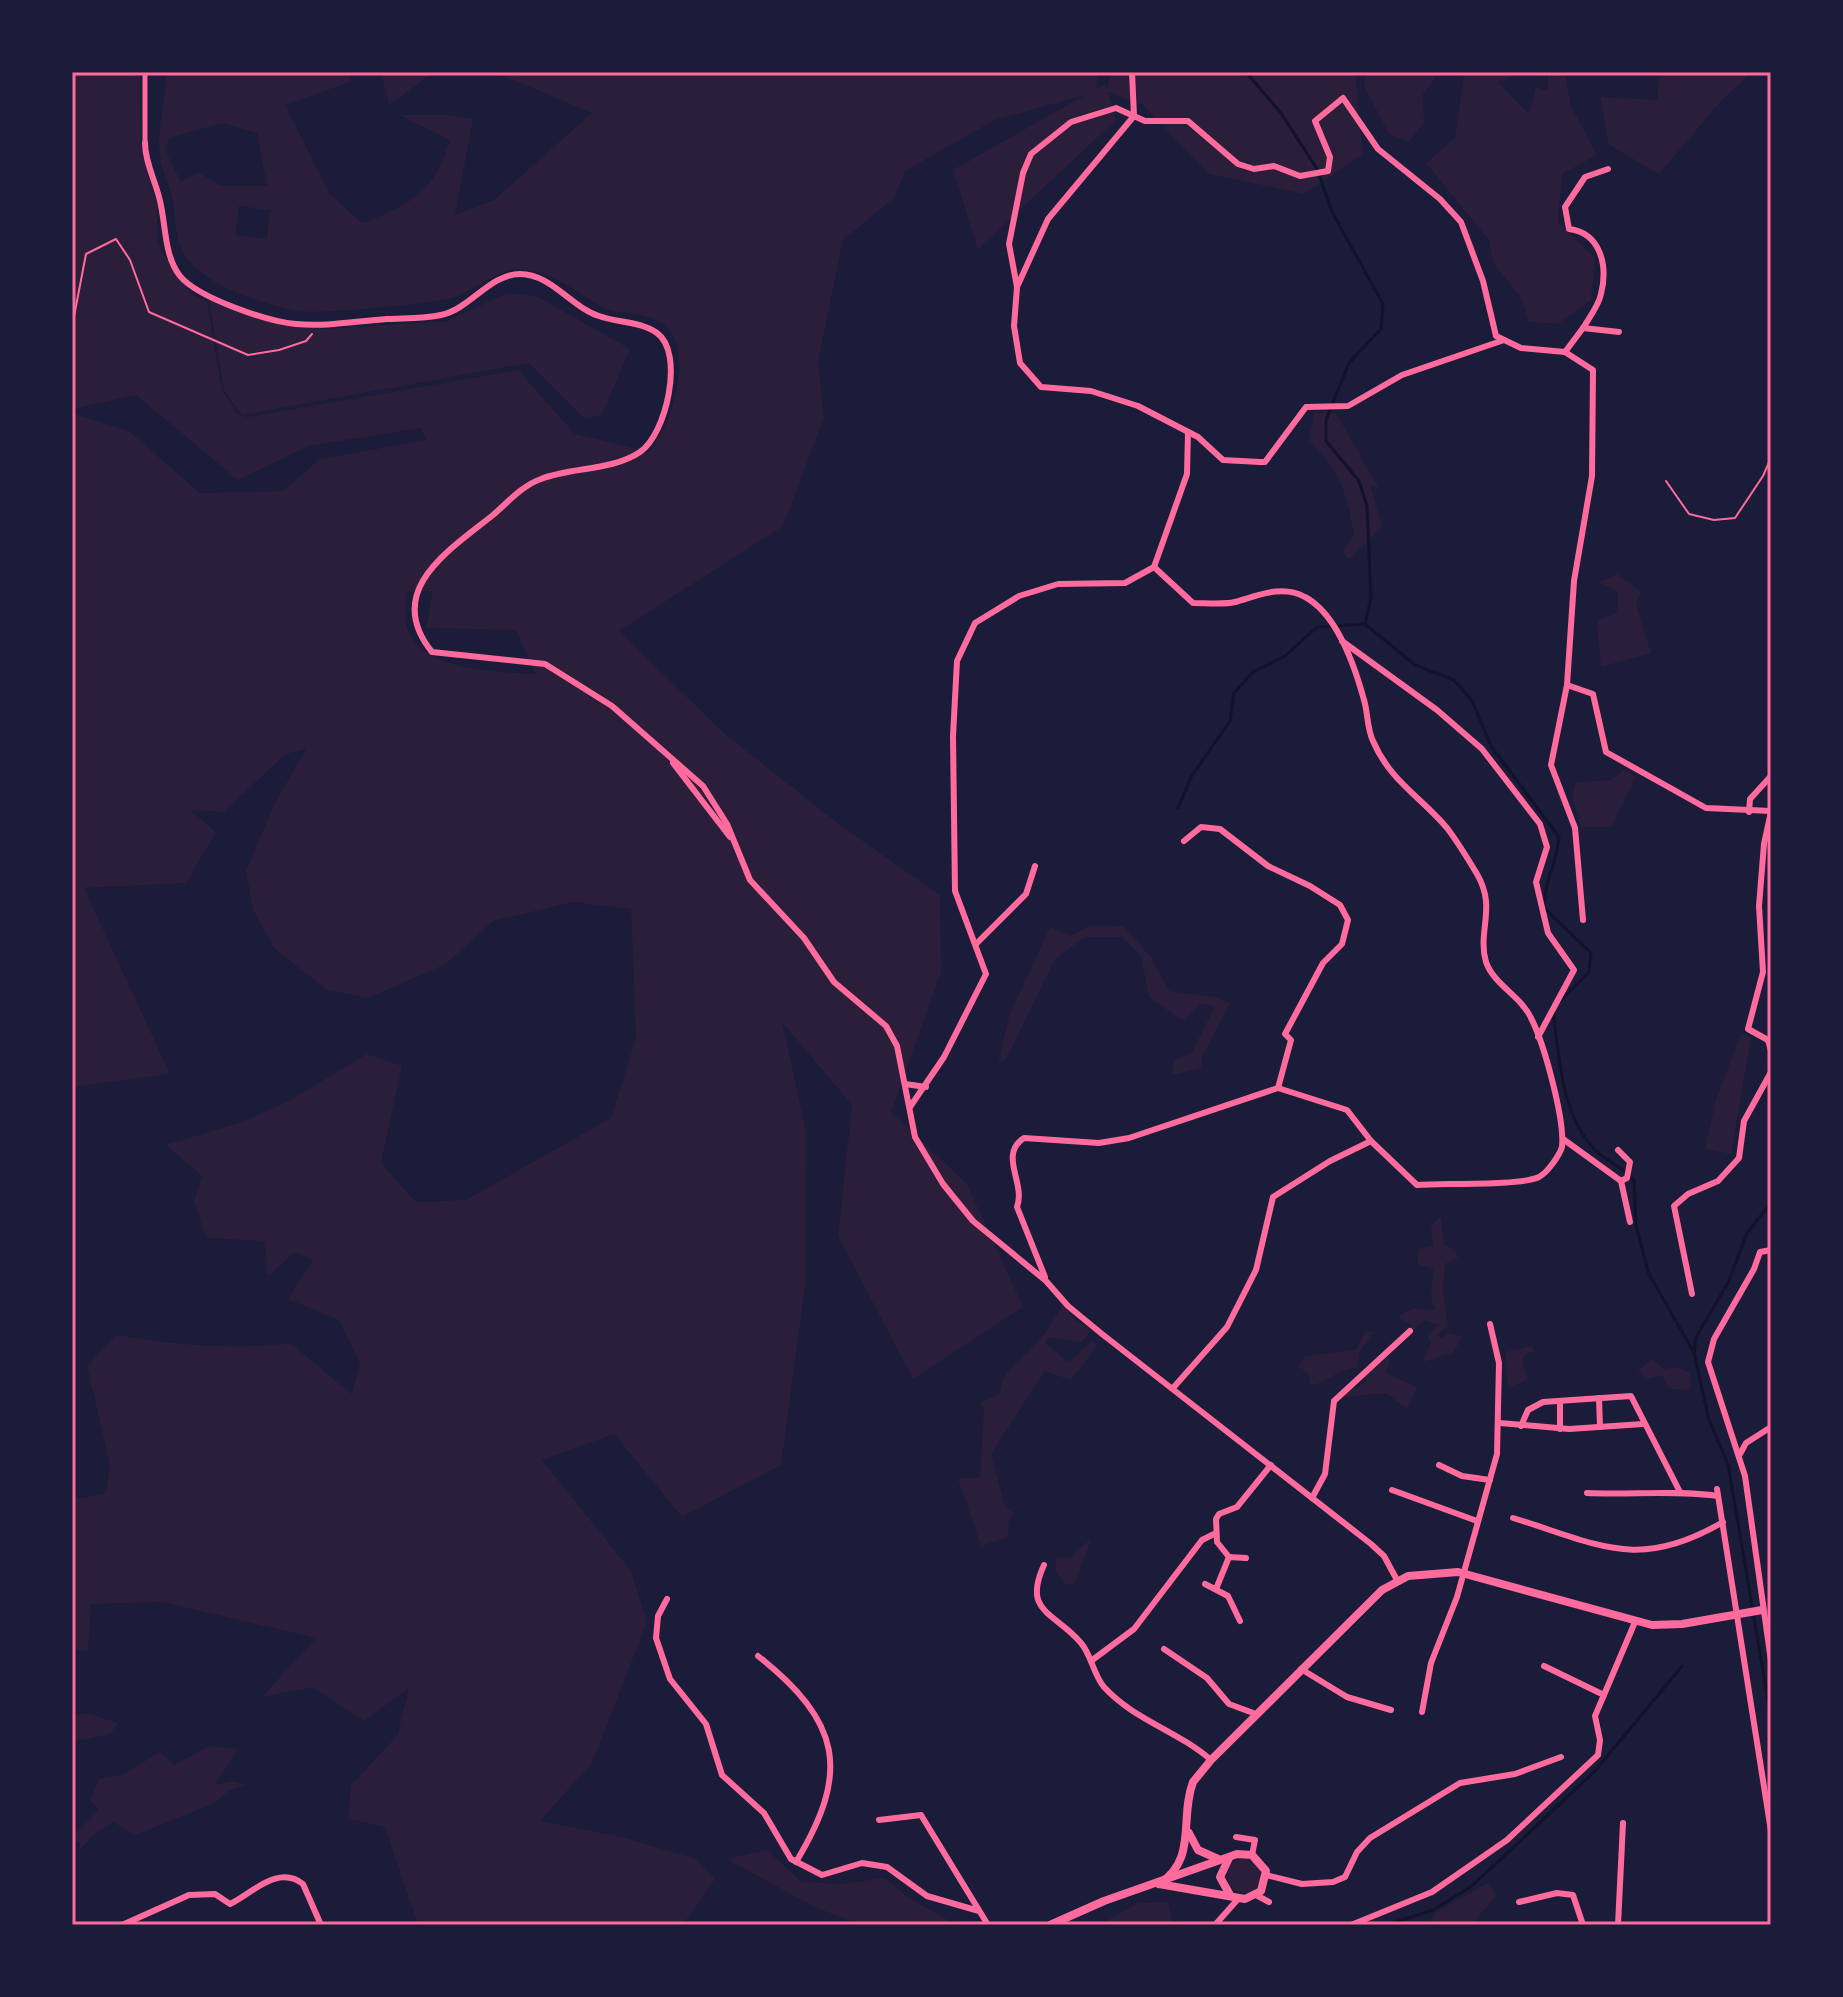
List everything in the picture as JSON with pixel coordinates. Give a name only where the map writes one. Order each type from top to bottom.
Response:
[{"type":"street","points":[[145,72],[145,143],[171,258],[180,276],[197,290],[221,301],[294,324],[441,315],[466,305],[501,279],[521,274],[544,281],[593,314],[646,327],[664,339],[671,355],[668,391],[656,432],[645,448],[624,460],[533,482],[445,553],[419,586],[413,601],[414,624],[432,652],[545,664],[612,706],[667,756],[735,843],[750,880],[804,938],[834,982],[886,1026],[897,1046],[915,1137],[943,1184],[973,1221],[1046,1281],[1068,1306],[1384,1556],[1397,1580]]},
{"type":"street","points":[[1017,287],[1048,219],[1134,116],[1132,72]]},
{"type":"street","points":[[1504,340],[1402,375],[1348,406],[1306,407],[1265,462],[1223,460],[1188,432],[1138,406],[1091,391],[1041,387],[1020,363],[1014,326],[1017,287],[1009,244],[1023,173],[1031,154],[1071,122],[1116,108],[1154,123],[1188,121],[1238,164],[1254,169],[1274,166],[1300,176],[1328,171],[1330,157],[1315,121],[1343,98],[1378,149],[1440,199],[1461,222],[1483,281],[1496,336],[1521,348],[1565,352],[1593,370],[1592,476],[1574,581],[1567,685],[1551,765],[1575,828],[1583,920]]},
{"type":"street","points":[[1565,352],[1601,296],[1604,269],[1599,246],[1580,230],[1569,229],[1565,207],[1585,177],[1608,169]]},
{"type":"street","points":[[1583,328],[1619,332]]},
{"type":"street","points":[[910,1107],[926,1087],[986,974],[955,891],[953,736],[957,661],[975,623],[1019,596],[1058,584],[1125,583],[1154,567],[1187,474],[1188,432]]},
{"type":"street","points":[[1046,1281],[1017,1207],[1021,1197],[1011,1155],[1015,1144],[1024,1138],[1099,1143],[1129,1138],[1278,1088],[1347,1110],[1371,1141],[1417,1185],[1473,1184],[1539,1177],[1560,1155],[1563,1139],[1554,1091],[1531,1018],[1515,995],[1495,977],[1486,961],[1484,936],[1488,904],[1478,875],[1448,829],[1402,788],[1383,761],[1372,740],[1364,701],[1342,641],[1321,608],[1293,593],[1256,593],[1234,602],[1193,603],[1154,567]]},
{"type":"street","points":[[1342,641],[1437,710],[1482,749],[1540,824],[1547,847],[1538,869],[1539,894],[1548,933],[1574,970],[1538,1037]]},
{"type":"street","points":[[1567,685],[1593,694],[1606,752],[1706,808],[1771,811],[1764,844],[1759,906],[1763,972],[1748,1029],[1768,1040],[1771,1051]]},
{"type":"street","points":[[1749,812],[1750,799],[1771,776]]},
{"type":"street","points":[[1184,841],[1201,827],[1220,829],[1268,866],[1340,905],[1348,920],[1342,944],[1323,963],[1285,1034],[1291,1040],[1278,1088]]},
{"type":"street","points":[[976,944],[1026,894],[1035,866]]},
{"type":"street","points":[[1692,1294],[1674,1206],[1688,1194],[1718,1181],[1739,1158],[1744,1121],[1771,1072]]},
{"type":"street","points":[[905,1084],[926,1087]]},
{"type":"street","points":[[1563,1139],[1624,1180]]},
{"type":"street","points":[[1173,1388],[1227,1327],[1256,1270],[1273,1197],[1330,1161],[1371,1141]]},
{"type":"street","points":[[1618,1150],[1630,1162],[1631,1168],[1624,1180],[1630,1222]]},
{"type":"street","points":[[1771,1250],[1760,1252],[1754,1269],[1714,1339],[1708,1362],[1712,1384],[1740,1454],[1771,1661]]},
{"type":"street","points":[[1422,1712],[1431,1663],[1448,1626],[1490,1480],[1500,1423],[1499,1354],[1490,1324]]},
{"type":"street","points":[[1312,1498],[1325,1474],[1334,1401],[1410,1331]]},
{"type":"street","points":[[1521,1426],[1535,1404],[1633,1397],[1643,1424],[1680,1492]]},
{"type":"street","points":[[1599,1398],[1600,1427]]},
{"type":"street","points":[[1560,1401],[1560,1429]]},
{"type":"street","points":[[1500,1423],[1560,1429],[1643,1424]]},
{"type":"street","points":[[1740,1454],[1746,1443],[1771,1427]]},
{"type":"street","points":[[1229,1557],[1214,1534],[1219,1514],[1237,1507],[1271,1465]]},
{"type":"street","points":[[1439,1465],[1462,1476],[1490,1480]]},
{"type":"street","points":[[1392,1490],[1477,1521]]},
{"type":"street","points":[[1587,1493],[1643,1496],[1680,1492],[1718,1493],[1771,1831]]},
{"type":"street","points":[[1513,1518],[1625,1552],[1657,1549],[1701,1535],[1723,1522]]},
{"type":"street","points":[[1091,1661],[1134,1629],[1202,1540],[1214,1534]]},
{"type":"street","points":[[1229,1557],[1246,1558]]},
{"type":"street","points":[[1216,1589],[1229,1557]]},
{"type":"street","points":[[1044,1565],[1035,1584],[1038,1602],[1079,1641],[1104,1686],[1145,1720],[1194,1745],[1211,1760]]},
{"type":"street","points":[[1159,1884],[1177,1869],[1185,1849],[1189,1794],[1211,1760],[1369,1600],[1397,1580],[1432,1572],[1463,1573],[1635,1622],[1668,1626],[1762,1610]]},
{"type":"street","points":[[1205,1584],[1232,1600],[1240,1621]]},
{"type":"street","points":[[667,1599],[658,1616],[656,1638],[670,1679],[706,1724],[722,1775],[764,1813],[796,1862],[822,1875],[862,1863],[887,1867],[927,1896],[979,1911]]},
{"type":"street","points":[[1351,1925],[1432,1892],[1507,1840],[1567,1788],[1598,1755],[1600,1740],[1595,1716],[1635,1622]]},
{"type":"street","points":[[1164,1649],[1207,1678],[1229,1704],[1256,1714]]},
{"type":"street","points":[[758,1656],[800,1693],[832,1751],[833,1765],[820,1820],[796,1862]]},
{"type":"street","points":[[1544,1666],[1604,1695]]},
{"type":"street","points":[[1301,1669],[1347,1697],[1391,1710]]},
{"type":"street","points":[[1266,1875],[1302,1884],[1333,1882],[1345,1877],[1357,1852],[1370,1838],[1460,1783],[1515,1774],[1561,1757]]},
{"type":"street","points":[[879,1820],[921,1815],[988,1925]]},
{"type":"street","points":[[1618,1925],[1624,1854],[1623,1823]]},
{"type":"street","points":[[1187,1829],[1198,1850],[1226,1858]]},
{"type":"street","points":[[1236,1837],[1255,1840],[1252,1855]]},
{"type":"street","points":[[1050,1925],[1104,1901],[1226,1858],[1252,1855],[1263,1864],[1265,1885],[1256,1895]]},
{"type":"street","points":[[1226,1858],[1220,1877],[1234,1897]]},
{"type":"street","points":[[122,1925],[189,1895],[215,1894],[230,1904],[248,1889],[284,1878],[303,1884],[321,1925]]},
{"type":"street","points":[[1159,1884],[1234,1897],[1256,1895],[1269,1902]]},
{"type":"street","points":[[1519,1902],[1557,1893],[1573,1895],[1583,1925]]},
{"type":"street","points":[[1215,1925],[1234,1897]]},
{"type":"path","points":[[72,327],[86,254],[116,239],[130,260],[149,312],[248,355],[279,350],[306,341],[315,329]]},
{"type":"path","points":[[1666,481],[1689,514],[1714,520],[1735,518],[1763,476],[1771,458]]},
{"type":"shaded area","points":[[72,72],[140,72],[141,152],[157,205],[157,244],[190,293],[207,302],[222,391],[238,415],[248,417],[518,370],[575,434],[649,452],[666,424],[678,385],[677,347],[670,332],[651,318],[600,306],[551,277],[529,270],[509,270],[447,299],[307,312],[249,297],[202,273],[190,262],[180,245],[172,197],[161,162],[159,136],[166,72],[348,72],[350,82],[285,105],[330,194],[362,223],[407,203],[428,184],[444,158],[450,140],[399,115],[448,115],[473,119],[455,215],[494,200],[592,113],[494,72],[1098,72],[1096,89],[1105,85],[1107,90],[1111,72],[1355,72],[1363,154],[1304,194],[1209,174],[1143,105],[1108,92],[1116,120],[978,249],[953,170],[1085,95],[995,120],[905,171],[895,197],[843,240],[818,361],[824,418],[783,526],[619,631],[725,734],[840,825],[940,895],[941,972],[891,1112],[967,1184],[1023,1307],[913,1379],[838,1236],[852,1105],[782,1022],[806,1131],[805,1286],[781,1465],[682,1517],[614,1434],[542,1460],[631,1571],[647,1622],[592,1763],[540,1821],[622,1837],[696,1859],[715,1879],[683,1925],[418,1925],[385,1827],[348,1819],[351,1785],[397,1736],[409,1688],[364,1721],[313,1687],[262,1697],[316,1638],[163,1602],[91,1604],[88,1652],[72,1649],[72,1499],[106,1494],[110,1465],[87,1366],[117,1335],[203,1345],[290,1343],[352,1394],[360,1363],[339,1320],[288,1299],[313,1260],[295,1252],[268,1276],[264,1241],[206,1238],[194,1201],[202,1176],[166,1145],[242,1122],[287,1102],[367,1054],[402,1066],[381,1163],[416,1202],[466,1200],[611,1118],[636,1038],[631,909],[573,902],[493,921],[446,964],[368,998],[327,990],[274,948],[253,910],[246,871],[274,805],[306,749],[286,754],[223,812],[190,810],[216,832],[186,883],[84,888],[170,1074],[72,1087],[72,413],[129,431],[200,493],[283,491],[320,459],[426,440],[421,428],[308,446],[238,480],[136,395],[72,409]],"holes":[[[222,123],[257,133],[267,186],[221,186],[198,172],[181,182],[165,150],[169,138]],[[239,206],[270,210],[267,239],[235,235]],[[433,591],[426,628],[516,630],[535,674],[460,666],[426,651],[413,640],[406,624],[406,592]]]},
{"type":"shaded area","points":[[381,72],[434,72],[389,105]]},
{"type":"shaded area","points":[[1366,72],[1512,72],[1512,77],[1498,82],[1529,114],[1536,87],[1548,91],[1548,72],[1565,74],[1571,106],[1597,155],[1562,174],[1558,222],[1595,258],[1591,300],[1558,324],[1529,322],[1522,299],[1493,262],[1489,240],[1426,163],[1455,138],[1464,75],[1436,76],[1423,94],[1424,122],[1409,142],[1389,134],[1364,86]]},
{"type":"shaded area","points":[[1660,72],[1752,72],[1720,102],[1659,174],[1609,145],[1600,97],[1657,100]]},
{"type":"shaded area","points":[[507,293],[538,297],[630,349],[602,415],[585,419],[529,363],[242,415],[224,390],[209,299],[291,326],[323,329],[447,321]]},
{"type":"shaded area","points":[[1314,413],[1336,413],[1379,489],[1370,484],[1382,527],[1349,559],[1342,552],[1354,535],[1348,505],[1329,462],[1309,440]]},
{"type":"shaded area","points":[[1617,574],[1641,592],[1636,605],[1651,653],[1601,667],[1597,621],[1617,613],[1618,592],[1599,582]]},
{"type":"shaded area","points":[[1624,770],[1636,777],[1611,827],[1581,827],[1572,796],[1576,782],[1611,780]]},
{"type":"shaded area","points":[[1091,925],[1123,926],[1151,957],[1169,991],[1216,997],[1230,1003],[1202,1057],[1201,1068],[1172,1075],[1174,1060],[1191,1054],[1215,1006],[1200,1004],[1183,1021],[1149,997],[1141,956],[1122,937],[1085,937],[1055,959],[1006,1060],[998,1063],[1009,1016],[1050,927],[1070,936]]},
{"type":"shaded area","points":[[1741,1033],[1751,1038],[1731,1154],[1705,1149],[1716,1100]]},
{"type":"shaded area","points":[[1441,1217],[1444,1245],[1455,1249],[1458,1258],[1445,1264],[1443,1290],[1448,1326],[1436,1335],[1442,1338],[1448,1333],[1462,1336],[1454,1352],[1423,1362],[1431,1343],[1427,1336],[1439,1325],[1424,1320],[1399,1345],[1408,1327],[1413,1326],[1398,1317],[1413,1308],[1435,1310],[1431,1297],[1433,1269],[1417,1264],[1419,1249],[1433,1246],[1431,1225]]},
{"type":"shaded area","points":[[1063,1305],[1076,1321],[1091,1330],[1082,1342],[1048,1337],[1046,1344],[1069,1362],[1092,1341],[1097,1346],[1071,1380],[1045,1371],[991,1454],[1005,1506],[1014,1514],[1009,1520],[1008,1537],[981,1546],[958,1479],[980,1477],[984,1411],[980,1402],[1000,1394],[1008,1371],[1041,1339]]},
{"type":"shaded area","points":[[1366,1330],[1374,1332],[1360,1351],[1357,1368],[1310,1385],[1308,1373],[1298,1366],[1305,1356],[1356,1350]]},
{"type":"shaded area","points":[[1532,1346],[1534,1352],[1525,1354],[1522,1362],[1528,1379],[1508,1388],[1505,1352]]},
{"type":"shaded area","points":[[1391,1356],[1386,1373],[1417,1387],[1407,1409],[1386,1393],[1345,1397],[1353,1386],[1354,1390],[1367,1380],[1364,1377]]},
{"type":"shaded area","points":[[1652,1359],[1664,1369],[1675,1367],[1691,1373],[1690,1390],[1669,1389],[1662,1375],[1646,1380],[1638,1370]]},
{"type":"shaded area","points":[[1091,1539],[1074,1585],[1064,1584],[1056,1571],[1056,1557],[1069,1558]]},
{"type":"shaded area","points":[[86,1713],[118,1723],[110,1734],[72,1742],[72,1716]]},
{"type":"shaded area","points":[[209,1746],[238,1749],[215,1785],[232,1781],[247,1785],[230,1790],[213,1804],[135,1835],[113,1822],[93,1835],[80,1850],[80,1842],[72,1841],[72,1837],[99,1810],[90,1800],[100,1778],[122,1775],[160,1752],[174,1765]]},
{"type":"shaded area","points":[[767,1850],[802,1882],[841,1884],[884,1878],[912,1900],[957,1925],[860,1925],[815,1907],[726,1859]]},
{"type":"shaded area","points":[[1244,1859],[1256,1864],[1261,1876],[1256,1888],[1244,1893],[1232,1888],[1227,1876],[1232,1864]]},
{"type":"shaded area","points":[[1489,1882],[1496,1896],[1473,1923],[1431,1925],[1435,1913]]},
{"type":"shaded area","points":[[1168,1902],[1173,1925],[1099,1925],[1139,1903]]},
{"type":"waterway","points":[[1246,72],[1281,113],[1317,169],[1332,212],[1383,304],[1381,329],[1349,363],[1326,420],[1326,441],[1359,481],[1367,506],[1371,598],[1365,624]]},
{"type":"waterway","points":[[1178,808],[1191,777],[1230,721],[1234,693],[1253,672],[1285,656],[1317,627],[1365,624],[1415,665],[1454,680],[1472,701],[1491,746],[1559,837],[1544,908],[1591,953],[1589,972],[1560,1001]]},
{"type":"waterway","points":[[1553,1010],[1560,1065],[1575,1120],[1595,1150],[1634,1180],[1636,1226],[1649,1274],[1694,1353],[1709,1420],[1728,1464],[1771,1718]]},
{"type":"waterway","points":[[1694,1353],[1696,1337],[1728,1283],[1747,1233],[1771,1203]]},
{"type":"waterway","points":[[1386,1925],[1433,1910],[1472,1886],[1595,1771],[1682,1666]]}]
